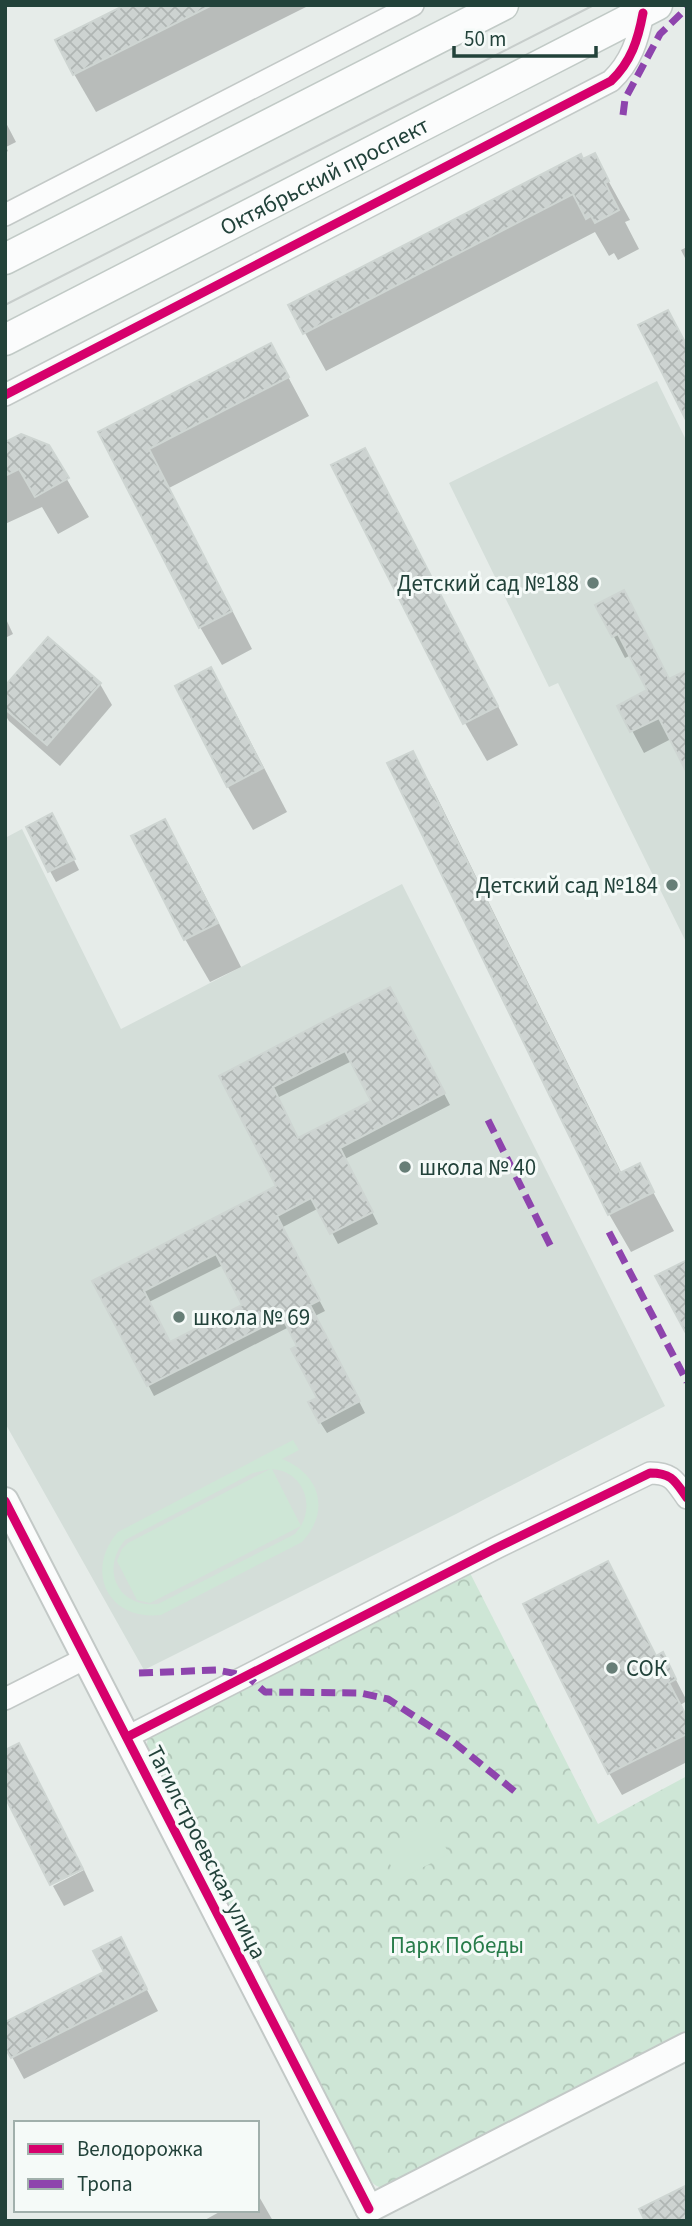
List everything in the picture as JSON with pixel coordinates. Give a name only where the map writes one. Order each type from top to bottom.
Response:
[{"type":"main road","points":[[5,259],[503,5]]},
{"type":"main road","name":"Октябрьский проспект","points":[[5,340],[650,9]]},
{"type":"street","points":[[5,215],[413,5]]},
{"type":"street","name":"Октябрьский проспект","points":[[5,395],[611,81],[629,61],[650,9]]},
{"type":"street","points":[[127,1737],[635,1479],[650,1473],[662,1473],[672,1478],[687,1498]]},
{"type":"street","name":"Тагилстроевская улица","points":[[5,1501],[127,1737],[365,2215]]},
{"type":"street","points":[[5,1699],[86,1658]]},
{"type":"street","points":[[365,2215],[687,2046]]},
{"type":"shaded area","name":"Детский сад №188","points":[[657,381],[687,442],[687,944],[558,683],[549,687],[449,483]]},
{"type":"shaded area","points":[[22,829],[121,1029],[402,884],[665,1406],[144,1670],[5,1423],[5,838]]},
{"type":"green space","points":[[293,1440],[299,1450],[282,1459],[305,1474],[317,1494],[316,1518],[302,1542],[161,1615],[143,1615],[127,1610],[115,1602],[107,1590],[103,1577],[103,1562],[108,1547],[118,1532]],"holes":[[[270,1469],[128,1543],[117,1561],[137,1600],[150,1603],[301,1526],[295,1534],[158,1604],[144,1604],[132,1600],[117,1585],[114,1574],[114,1563],[125,1540],[253,1473]],[[272,1469],[291,1475],[303,1489],[306,1507],[301,1526]]]},
{"type":"green space","name":"Парк Победы","points":[[470,1573],[598,1824],[687,1776],[687,2036],[385,2188],[376,2186],[369,2177],[146,1750],[148,1737]]},
{"type":"green space","points":[[432,1821],[449,1854],[398,1880],[382,1848]]},
{"type":"building","points":[[125,5],[212,5],[73,75],[55,40]]},
{"type":"building","points":[[595,153],[609,181],[605,183],[619,210],[595,223],[591,216],[586,219],[573,194],[303,334],[288,305],[581,154],[583,159]]},
{"type":"building","points":[[668,310],[687,346],[687,422],[638,325]]},
{"type":"building","points":[[271,343],[289,377],[149,449],[232,611],[199,628],[98,432]]},
{"type":"building","points":[[21,434],[49,445],[69,478],[35,497],[19,469],[5,476],[5,442]]},
{"type":"building","points":[[365,448],[498,706],[463,724],[331,465]]},
{"type":"building","points":[[624,590],[669,679],[687,670],[687,773],[659,718],[630,732],[617,706],[647,690],[618,634],[612,637],[595,605]]},
{"type":"building","points":[[48,637],[101,683],[47,745],[5,709],[5,686]]},
{"type":"building","points":[[211,667],[263,768],[227,787],[175,686]]},
{"type":"building","points":[[413,751],[620,1173],[640,1163],[654,1192],[608,1215],[387,763]]},
{"type":"building","points":[[52,813],[75,859],[48,872],[26,827]]},
{"type":"building","points":[[165,819],[218,923],[184,940],[131,836]]},
{"type":"building","points":[[390,987],[445,1093],[340,1148],[373,1212],[330,1234],[311,1198],[277,1216],[320,1300],[310,1305],[360,1401],[319,1423],[308,1402],[317,1398],[291,1349],[297,1346],[282,1317],[147,1386],[92,1281],[276,1186],[219,1076]],"holes":[[[345,1051],[371,1101],[298,1138],[273,1087]],[[216,1254],[242,1305],[170,1342],[144,1291]]]},
{"type":"building","points":[[687,1260],[687,1335],[655,1276]]},
{"type":"building","name":"СОК","points":[[608,1561],[656,1656],[663,1652],[676,1679],[669,1683],[687,1717],[687,1734],[608,1774],[523,1604]]},
{"type":"building","points":[[19,1743],[83,1869],[50,1885],[5,1797],[5,1750]]},
{"type":"building","points":[[121,1937],[147,1989],[11,2058],[5,2048],[5,2022],[104,1972],[93,1951]]},
{"type":"building","points":[[687,2185],[687,2221],[645,2221],[639,2209]]},
{"type":"tram line","points":[[5,305],[594,5]]},
{"type":"marked path","points":[[623,115],[625,99],[660,34],[687,8]]},
{"type":"marked path","points":[[488,1120],[551,1247]]},
{"type":"marked path","points":[[609,1232],[687,1382]]},
{"type":"marked path","points":[[139,1673],[217,1670],[247,1676],[265,1692],[360,1693],[388,1699],[451,1740],[518,1794]]},
{"type":"cycle path","points":[[5,395],[611,81],[633,50],[643,13]]},
{"type":"cycle path","points":[[127,1737],[496,1548],[650,1473],[668,1476],[687,1498]]},
{"type":"cycle path","points":[[5,1501],[369,2209]]},
{"type":"place","name":"Детский сад №188","points":[[593,583]]},
{"type":"place","name":"Детский сад №184","points":[[672,885]]},
{"type":"place","name":"школа № 40","points":[[405,1167]]},
{"type":"place","name":"школа № 69","points":[[179,1317]]},
{"type":"place","name":"СОК","points":[[612,1668]]}]
